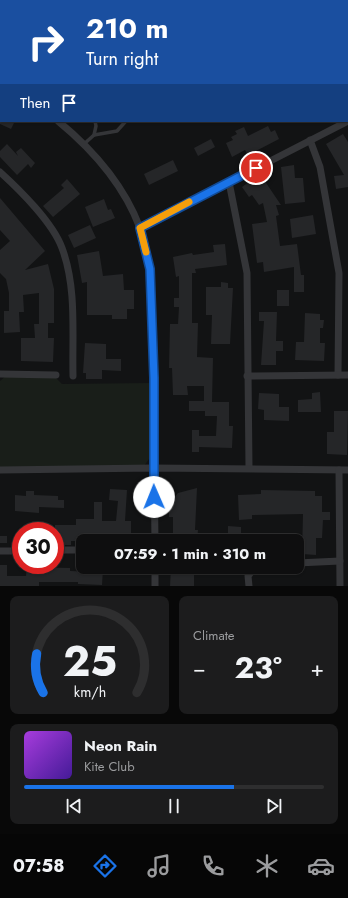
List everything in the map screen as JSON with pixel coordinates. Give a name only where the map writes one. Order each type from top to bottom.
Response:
[{"type":"street","points":[[59,122],[84,145],[118,183],[140,228],[150,269],[154,378],[155,534]]},
{"type":"street","points":[[140,228],[346,122]]},
{"type":"street","points":[[310,140],[321,173],[339,273],[338,375]]},
{"type":"street","points":[[0,172],[20,191],[50,227],[62,247],[68,267],[72,298],[73,376]]},
{"type":"street","points":[[229,182],[247,273],[249,468]]},
{"type":"street","points":[[0,374],[56,375]]},
{"type":"street","points":[[247,376],[348,375]]},
{"type":"street","points":[[0,470],[154,468],[348,470]]},
{"type":"street","points":[[339,470],[340,586]]},
{"type":"street","points":[[64,550],[76,550]]},
{"type":"street","points":[[0,551],[12,551]]},
{"type":"street","points":[[304,563],[340,561]]},
{"type":"street","points":[[155,574],[155,586]]},
{"type":"street","points":[[248,586],[249,574]]},
{"type":"lane","points":[[84,145],[94,135],[95,122]]},
{"type":"lane","points":[[94,135],[117,131],[125,122]]},
{"type":"shaded area","points":[[6,376],[55,377],[62,384],[150,383],[149,459],[144,466],[0,469],[0,381]]},
{"type":"building","points":[[0,122],[14,122],[11,129],[0,124]]},
{"type":"building","points":[[268,126],[271,132],[275,130],[279,139],[248,155],[245,150],[232,157],[226,143],[233,140],[231,137],[237,134],[235,131],[244,127],[248,136]]},
{"type":"building","points":[[343,134],[348,142],[348,187],[336,189],[334,176],[344,175],[326,144]]},
{"type":"building","points":[[211,139],[215,147],[198,156],[194,148]]},
{"type":"building","points":[[7,144],[18,156],[16,152],[21,148],[35,163],[31,168],[28,164],[17,175],[0,157],[0,151]]},
{"type":"building","points":[[173,160],[178,171],[149,185],[144,174]]},
{"type":"building","points":[[294,165],[295,178],[303,178],[305,202],[285,204],[281,167]]},
{"type":"building","points":[[260,174],[281,205],[276,205],[279,215],[276,216],[280,246],[297,244],[301,275],[304,275],[304,292],[294,292],[294,267],[264,272],[263,262],[257,263],[252,224],[267,222],[263,203],[259,205],[252,195],[249,197],[242,187]]},
{"type":"building","points":[[67,179],[80,194],[53,217],[43,206],[64,188],[61,185]]},
{"type":"building","points":[[0,198],[45,251],[25,270],[48,264],[54,289],[54,323],[48,323],[48,338],[54,338],[53,362],[21,361],[21,338],[35,338],[34,324],[39,324],[39,293],[23,295],[24,312],[19,312],[20,332],[4,333],[4,311],[9,311],[9,293],[6,279],[0,273],[0,250],[10,241],[0,230]]},
{"type":"building","points":[[104,199],[108,210],[111,209],[115,218],[93,227],[85,207]]},
{"type":"building","points":[[313,215],[316,234],[292,238],[290,219]]},
{"type":"building","points":[[90,225],[96,238],[74,248],[68,235]]},
{"type":"building","points":[[225,244],[227,265],[195,269],[196,273],[192,273],[192,323],[198,323],[197,357],[213,358],[212,402],[229,402],[229,426],[233,426],[232,448],[199,447],[199,452],[192,452],[192,430],[199,430],[199,436],[216,436],[217,416],[205,416],[205,411],[189,411],[189,401],[204,401],[204,386],[187,386],[188,395],[173,395],[172,368],[169,368],[170,324],[178,324],[179,307],[174,307],[174,298],[179,298],[179,276],[176,277],[173,257],[192,253],[193,255],[214,252],[213,245]]},
{"type":"building","points":[[99,251],[103,276],[123,274],[124,290],[134,290],[134,309],[127,309],[127,319],[112,319],[112,315],[87,315],[87,282],[82,283],[77,255]]},
{"type":"building","points":[[221,282],[228,283],[228,288],[233,288],[230,344],[211,344],[212,315],[206,315],[206,287],[221,287]]},
{"type":"building","points":[[277,290],[289,290],[289,306],[277,306]]},
{"type":"building","points":[[259,312],[277,312],[276,341],[283,341],[283,351],[276,351],[276,365],[261,365],[264,321],[259,321]]},
{"type":"building","points":[[305,313],[320,314],[320,320],[324,320],[323,328],[320,328],[320,343],[325,343],[324,361],[295,360],[296,342],[304,342]]},
{"type":"building","points":[[85,343],[106,344],[106,359],[121,359],[121,371],[102,370],[102,379],[86,379],[86,373],[83,373]]},
{"type":"building","points":[[320,392],[321,412],[298,412],[298,400],[312,399],[312,393]]},
{"type":"building","points":[[259,393],[279,394],[279,407],[289,407],[289,421],[264,420],[264,410],[258,409]]},
{"type":"building","points":[[334,411],[348,411],[347,455],[327,454],[327,432],[334,432]]},
{"type":"building","points":[[197,488],[195,530],[198,530],[198,534],[173,534],[173,517],[169,517],[169,504],[178,493]]},
{"type":"building","points":[[110,489],[127,490],[125,521],[131,521],[131,534],[76,534],[76,541],[71,541],[71,545],[64,545],[64,525],[76,525],[76,519],[94,519],[94,502],[102,502],[102,521],[116,521],[118,501],[109,500]]},
{"type":"building","points":[[261,490],[315,491],[315,496],[322,496],[322,512],[330,512],[330,520],[323,520],[322,538],[316,538],[316,555],[304,554],[303,514],[252,515],[252,519],[239,520],[238,495],[261,494]]},
{"type":"building","points":[[26,491],[34,491],[34,495],[58,496],[58,500],[64,500],[64,508],[39,507],[39,513],[15,511],[15,495],[26,496]]},
{"type":"building","points":[[228,526],[241,527],[241,534],[228,534]]},
{"type":"building","points":[[0,536],[7,536],[7,543],[0,543]]},
{"type":"building","points":[[0,565],[7,565],[7,576],[26,576],[26,574],[64,574],[64,568],[70,568],[70,571],[76,571],[76,574],[103,574],[102,585],[78,584],[78,582],[39,582],[39,586],[0,586]]},
{"type":"building","points":[[171,574],[194,574],[194,586],[170,586]]},
{"type":"slow traffic","points":[[146,252],[140,228],[189,202]]},
{"type":"route","points":[[154,497],[154,378],[150,269],[140,228],[256,168]]}]
